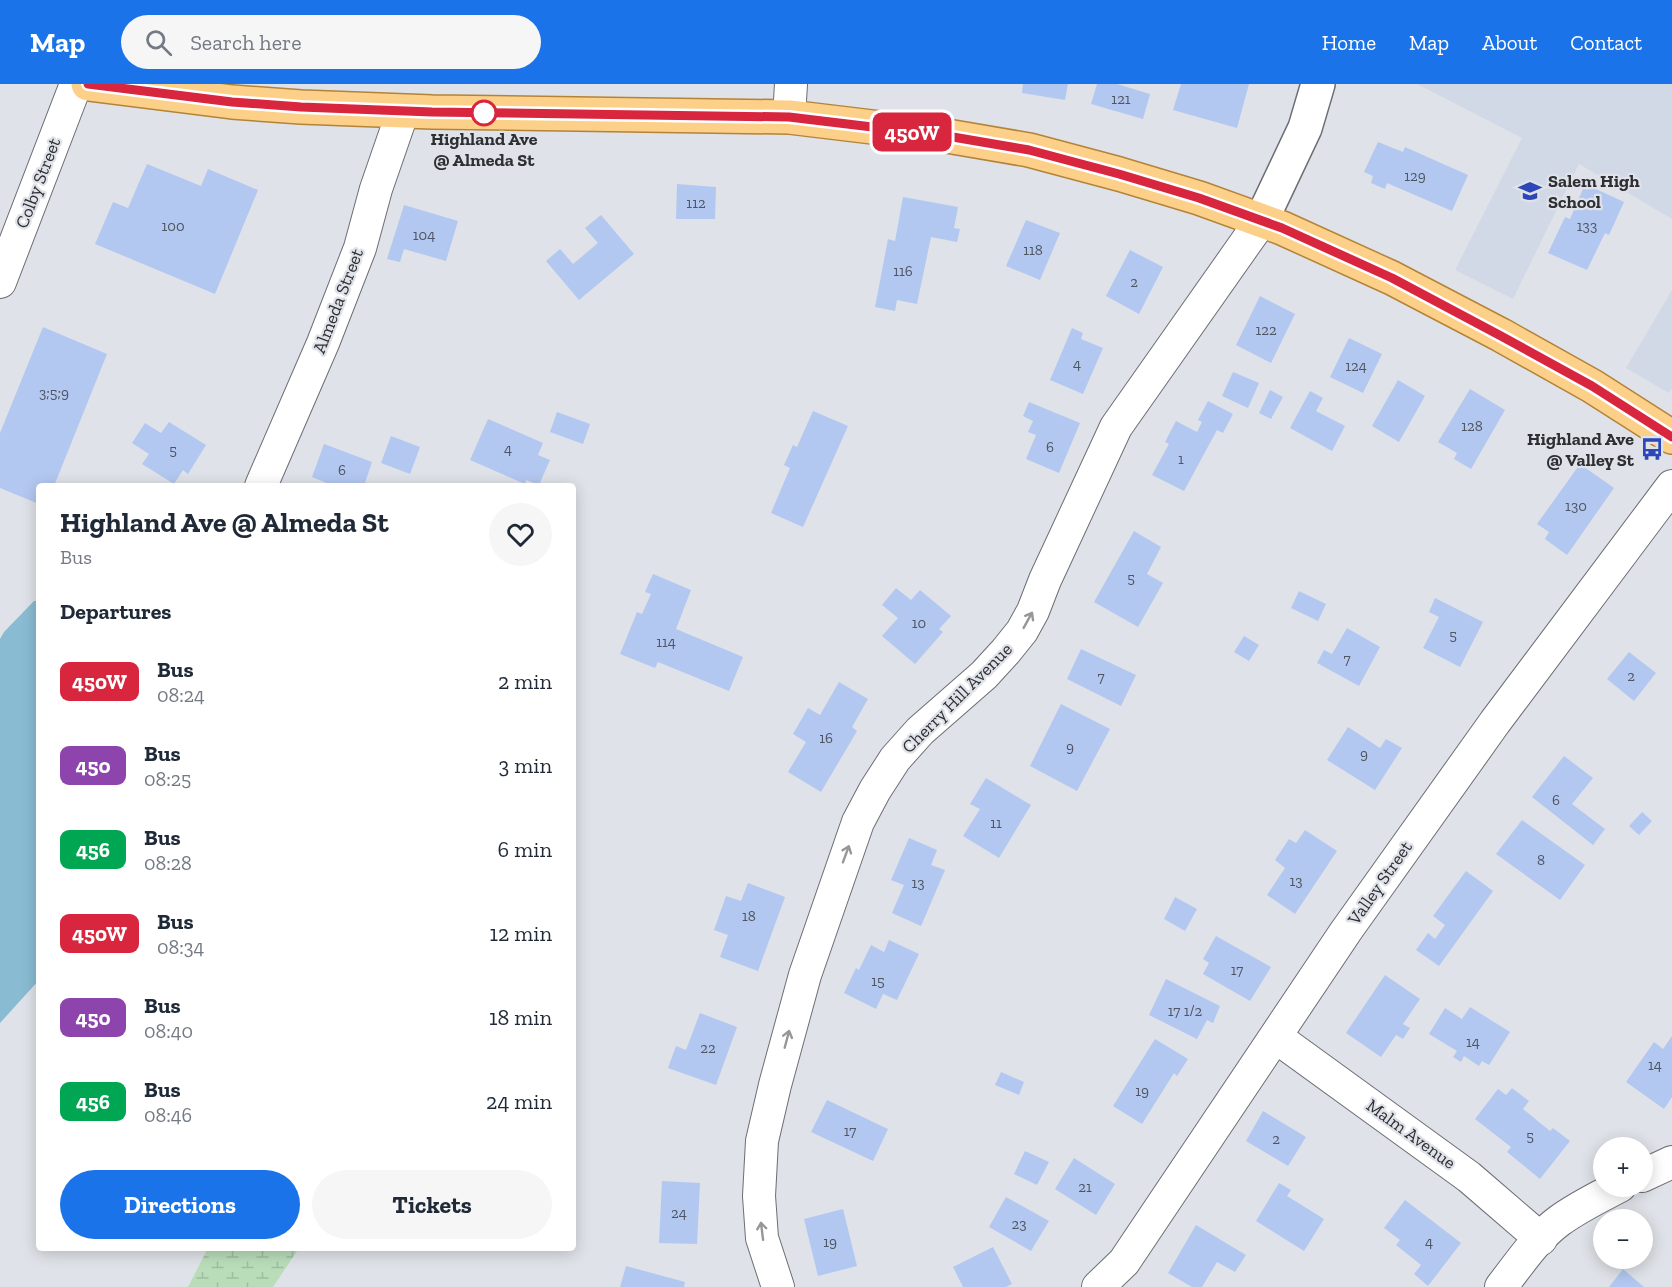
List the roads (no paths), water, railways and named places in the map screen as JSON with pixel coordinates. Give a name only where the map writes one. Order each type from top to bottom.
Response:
[{"type":"main road","points":[[88,84],[271,94],[403,111],[789,117],[947,136],[1029,150],[1199,198],[1282,228],[1392,278],[1501,336],[1592,386],[1672,437]]},
{"type":"street","name":"Colby Street","points":[[0,282],[76,84]]},
{"type":"street","points":[[789,117],[791,84]]},
{"type":"street","points":[[1261,221],[1305,128],[1318,84]]},
{"type":"street","name":"Almeda Street","points":[[262,483],[323,343],[360,248],[376,189],[403,111]]},
{"type":"street","name":"Cherry Hill Avenue","points":[[778,1287],[762,1238],[759,1196],[762,1141],[805,975],[858,822],[875,790],[896,759],[920,731],[984,675],[1022,631],[1116,427],[1261,221]]},
{"type":"street","name":"Valley Street","points":[[1098,1287],[1124,1262],[1346,931],[1495,722],[1672,486]]},
{"type":"street","name":"Malm Avenue","points":[[1276,1037],[1469,1177],[1540,1239]]},
{"type":"street","points":[[1653,1171],[1672,1162]]},
{"type":"street","points":[[1502,1287],[1540,1239],[1558,1222],[1598,1197]]},
{"type":"water","points":[[36,601],[36,983],[0,1023],[0,639],[4,632]]},
{"type":"place","name":"Highland Ave @ Almeda St","points":[[484,113]]},
{"type":"place","name":"Salem High School","points":[[1530,191]]},
{"type":"place","name":"Highland Ave @ Valley St","points":[[1652,449]]}]
